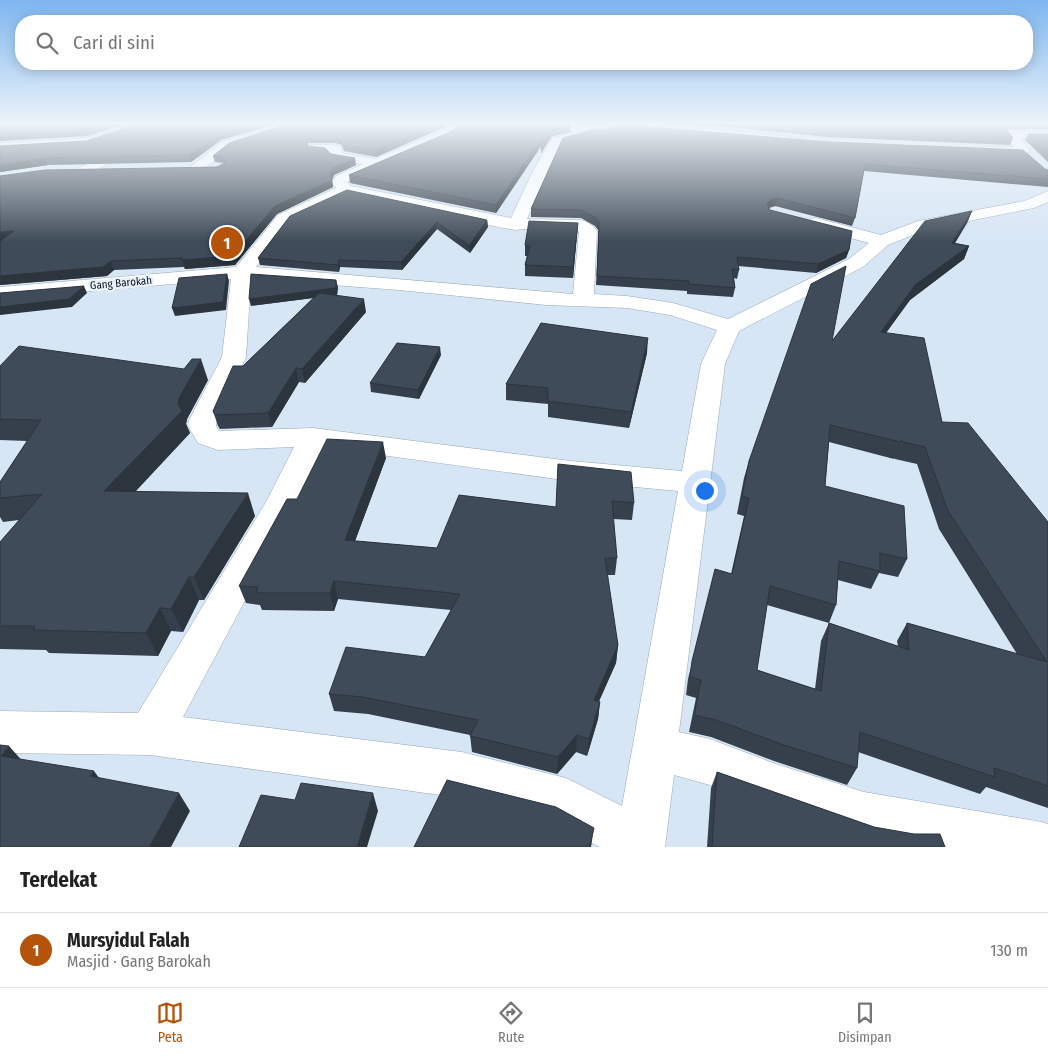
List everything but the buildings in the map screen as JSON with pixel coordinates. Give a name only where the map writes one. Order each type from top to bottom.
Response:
[{"type":"street","points":[[86,170],[98,164]]},
{"type":"street","points":[[198,164],[190,169],[219,168]]},
{"type":"street","points":[[378,164],[338,181],[346,189],[516,225],[581,225],[588,231],[583,301]]},
{"type":"street","points":[[516,225],[544,164]]},
{"type":"street","points":[[67,171],[120,169]]},
{"type":"street","points":[[346,189],[284,218],[242,272],[234,357],[203,420],[202,426],[208,437],[218,441],[313,437],[571,470],[695,482]]},
{"type":"street","points":[[0,732],[150,734],[462,774],[566,802],[588,816],[640,843],[713,364],[730,327],[856,263],[882,241],[924,225],[1028,205],[1048,196]]},
{"type":"street","points":[[802,220],[882,241]]},
{"type":"street","name":"Gang Barokah","points":[[0,293],[242,272],[399,284],[546,299],[627,302],[673,308],[730,327]]},
{"type":"street","points":[[150,734],[281,503],[313,437]]},
{"type":"street","points":[[655,748],[710,762],[772,786],[864,816],[1042,847]]},
{"type":"place","name":"Mursyidul Falah","points":[[227,243]]}]
